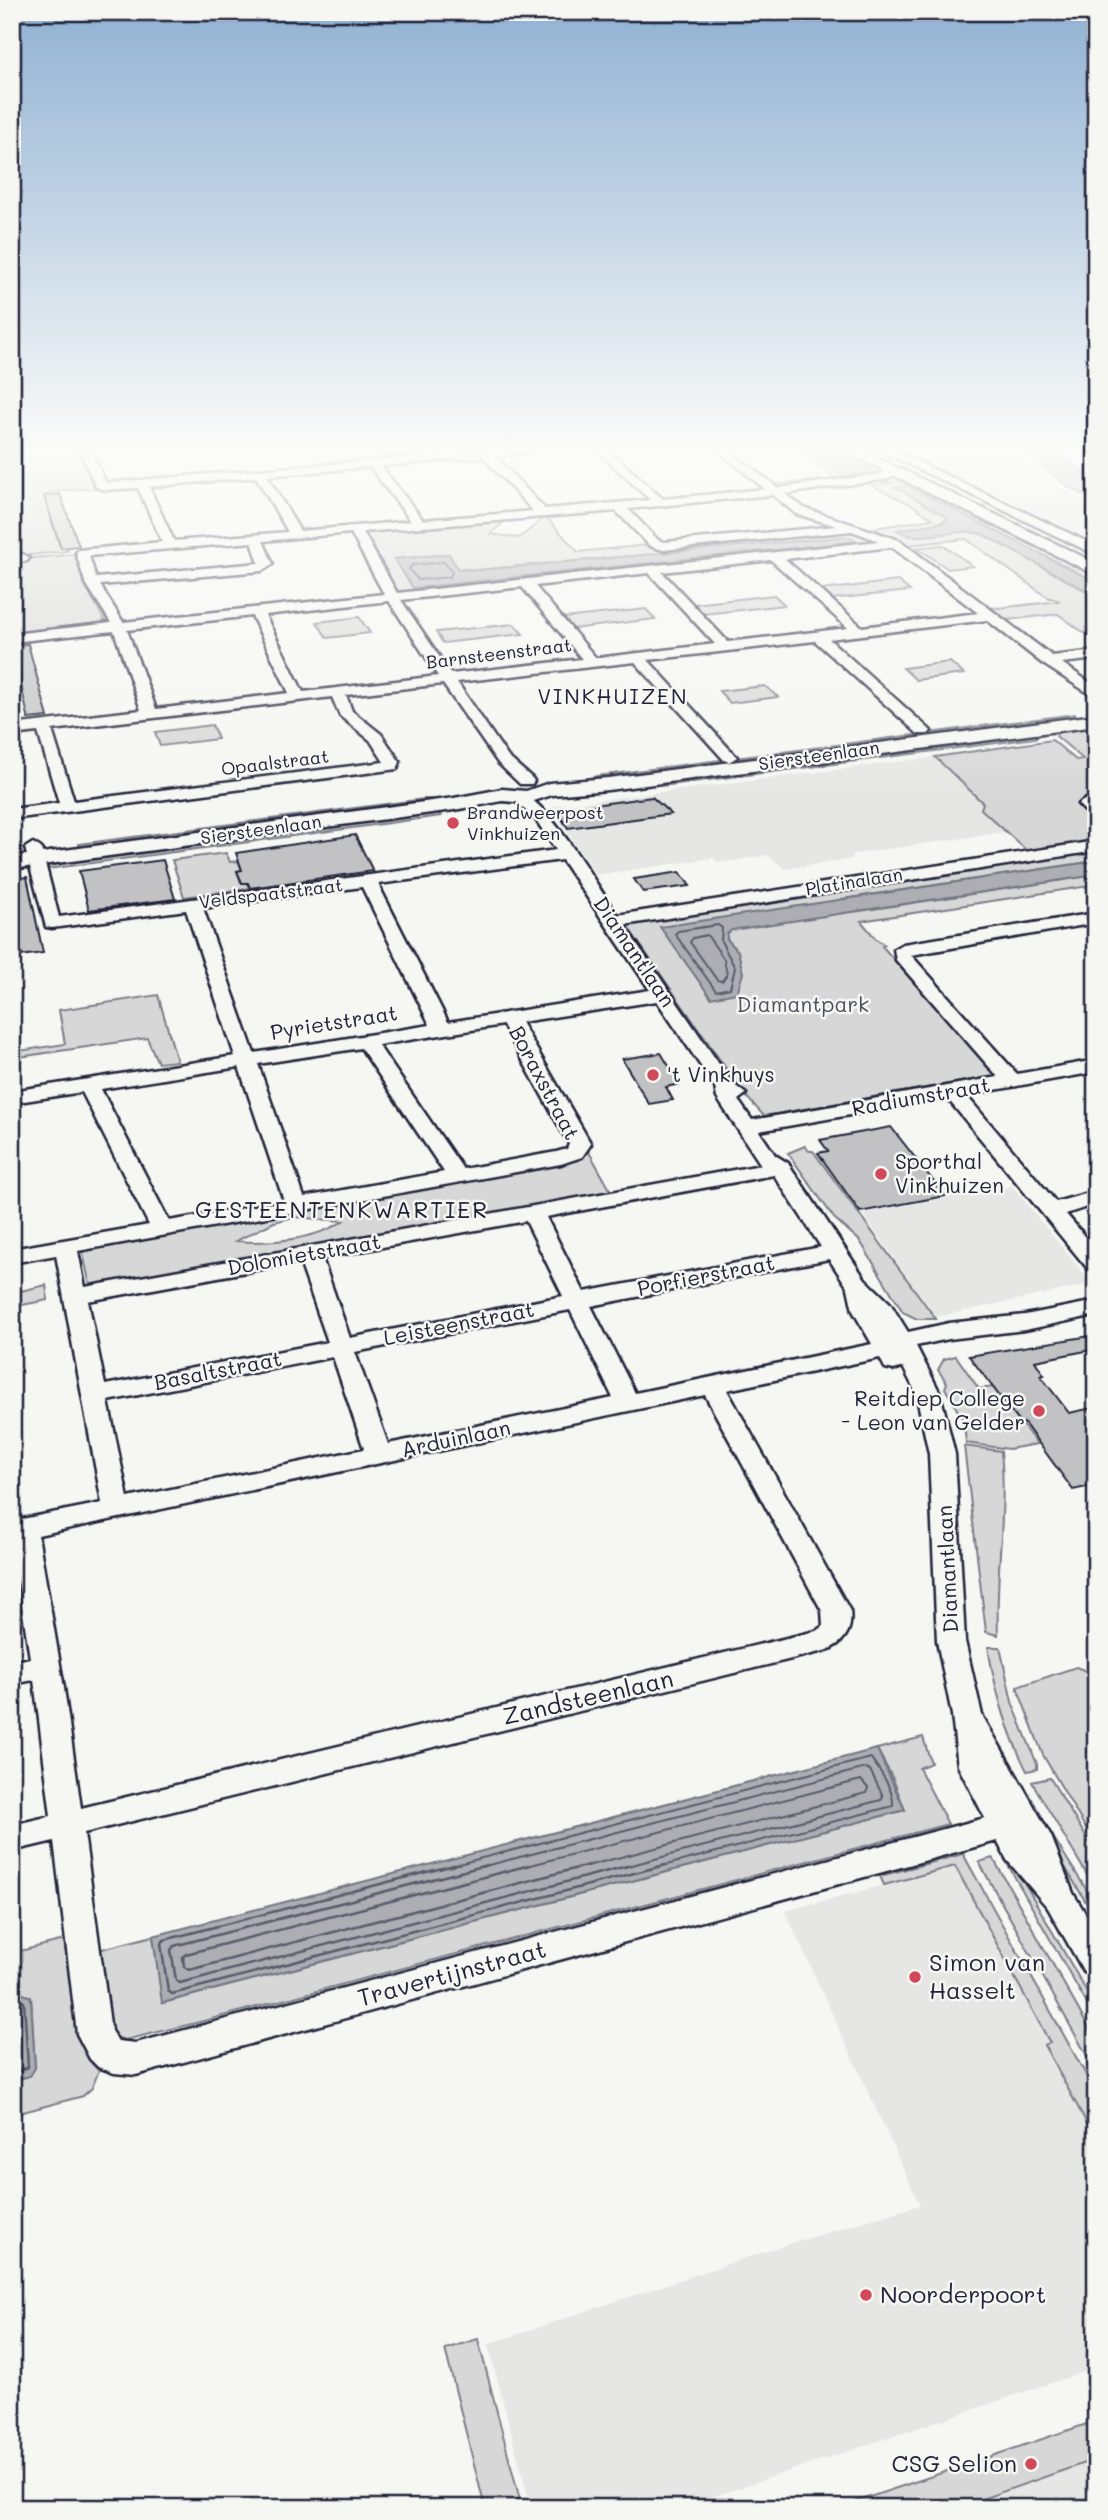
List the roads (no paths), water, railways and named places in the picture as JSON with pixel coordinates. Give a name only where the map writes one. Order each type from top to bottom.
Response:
[{"type":"main road","name":"Siersteenlaan","points":[[523,789],[1094,705]]},
{"type":"main road","name":"Siersteenlaan","points":[[12,863],[34,854],[523,789],[1094,705]]},
{"type":"main road","name":"Siersteenlaan","points":[[12,851],[34,854]]},
{"type":"street","points":[[86,567],[91,582],[119,626],[150,714]]},
{"type":"street","points":[[91,582],[256,567]]},
{"type":"street","points":[[376,567],[392,596],[523,789]]},
{"type":"street","points":[[12,638],[675,567]]},
{"type":"street","points":[[786,567],[859,631]]},
{"type":"street","points":[[925,567],[1048,661],[1094,705]]},
{"type":"street","points":[[652,569],[725,647]]},
{"type":"street","points":[[525,582],[592,662]]},
{"type":"street","points":[[256,611],[298,696]]},
{"type":"street","name":"Barnsteenstraat","points":[[12,730],[990,616]]},
{"type":"street","points":[[818,636],[923,731]]},
{"type":"street","points":[[1048,661],[1096,655]]},
{"type":"street","points":[[638,657],[729,757]]},
{"type":"street","name":"Opaalstraat","points":[[12,814],[391,766],[392,762],[376,737],[345,713],[337,692]]},
{"type":"street","points":[[44,727],[68,807]]},
{"type":"street","name":"Diamantlaan","points":[[523,789],[725,1087],[727,1098],[752,1126],[768,1158],[780,1168],[857,1284],[865,1311],[899,1348],[928,1392],[944,1476],[951,1641],[967,1716],[973,1766],[1015,1823],[1018,1851],[1059,1898],[1096,1962]]},
{"type":"street","name":"Platinalaan","points":[[613,921],[1096,846]]},
{"type":"street","name":"Veldspaatstraat","points":[[34,854],[52,923],[567,854]]},
{"type":"street","points":[[368,881],[442,1029]]},
{"type":"street","points":[[192,904],[296,1205]]},
{"type":"street","points":[[1012,1081],[902,956],[903,949],[1096,918]]},
{"type":"street","name":"Pyrietstraat","points":[[12,1097],[663,994]]},
{"type":"street","name":"Boraxstraat","points":[[12,1256],[458,1177],[575,1153],[580,1144],[509,1018]]},
{"type":"street","points":[[366,1041],[458,1177]]},
{"type":"street","name":"Radiumstraat","points":[[752,1126],[1096,1066]]},
{"type":"street","points":[[89,1085],[162,1229]]},
{"type":"street","points":[[952,1091],[1096,1264]]},
{"type":"street","name":"Dolomietstraat","points":[[75,1296],[780,1168]]},
{"type":"street","points":[[1052,1211],[1096,1196]]},
{"type":"street","points":[[533,1213],[628,1403]]},
{"type":"street","points":[[66,1246],[117,1510]]},
{"type":"street","name":"Porfierstraat","points":[[577,1301],[835,1251]]},
{"type":"street","points":[[309,1254],[379,1455]]},
{"type":"street","name":"Leisteenstraat","points":[[341,1347],[577,1301]]},
{"type":"street","name":"Arduinlaan","points":[[18,1530],[899,1348],[969,1340],[1016,1324],[1096,1308]]},
{"type":"street","name":"Basaltstraat","points":[[95,1395],[341,1347]]},
{"type":"street","name":"Zandsteenlaan","points":[[67,1824],[698,1672],[824,1640],[834,1634],[839,1623],[836,1611],[712,1386]]},
{"type":"street","points":[[12,1838],[67,1824],[50,1688],[18,1530]]},
{"type":"street","points":[[12,1673],[45,1667]]},
{"type":"street","name":"Travertijnstraat","points":[[67,1824],[94,2034],[103,2051],[115,2060],[136,2059],[1015,1823]]},
{"type":"water","points":[[399,567],[457,567],[458,569],[516,567],[615,567],[413,588]]},
{"type":"water","points":[[1042,567],[1066,567],[1096,582],[1096,596]]},
{"type":"water","points":[[1096,861],[1096,875],[732,930],[727,934],[727,939],[738,951],[743,973],[737,993],[711,998],[660,927]]},
{"type":"water","points":[[877,1749],[905,1810],[162,2003],[153,1936]]},
{"type":"water","points":[[12,1990],[31,1997],[35,2068],[30,2076],[12,2081]]},
{"type":"place","name":"Brandweerpost Vinkhuizen","points":[[453,823]]},
{"type":"place","name":"'t Vinkhuys","points":[[653,1075]]},
{"type":"place","name":"Sporthal Vinkhuizen","points":[[881,1174]]},
{"type":"place","name":"Reitdiep College - Leon van Gelder","points":[[1039,1411]]},
{"type":"place","name":"Simon van Hasselt","points":[[915,1977]]},
{"type":"place","name":"Noorderpoort","points":[[866,2295]]},
{"type":"place","name":"CSG Selion","points":[[1031,2464]]},
{"type":"district","name":"VINKHUIZEN","points":[[613,697]]},
{"type":"district","name":"GESTEENTENKWARTIER","points":[[342,1210]]},
{"type":"park label","name":"Diamantpark","points":[[803,1005]]}]
